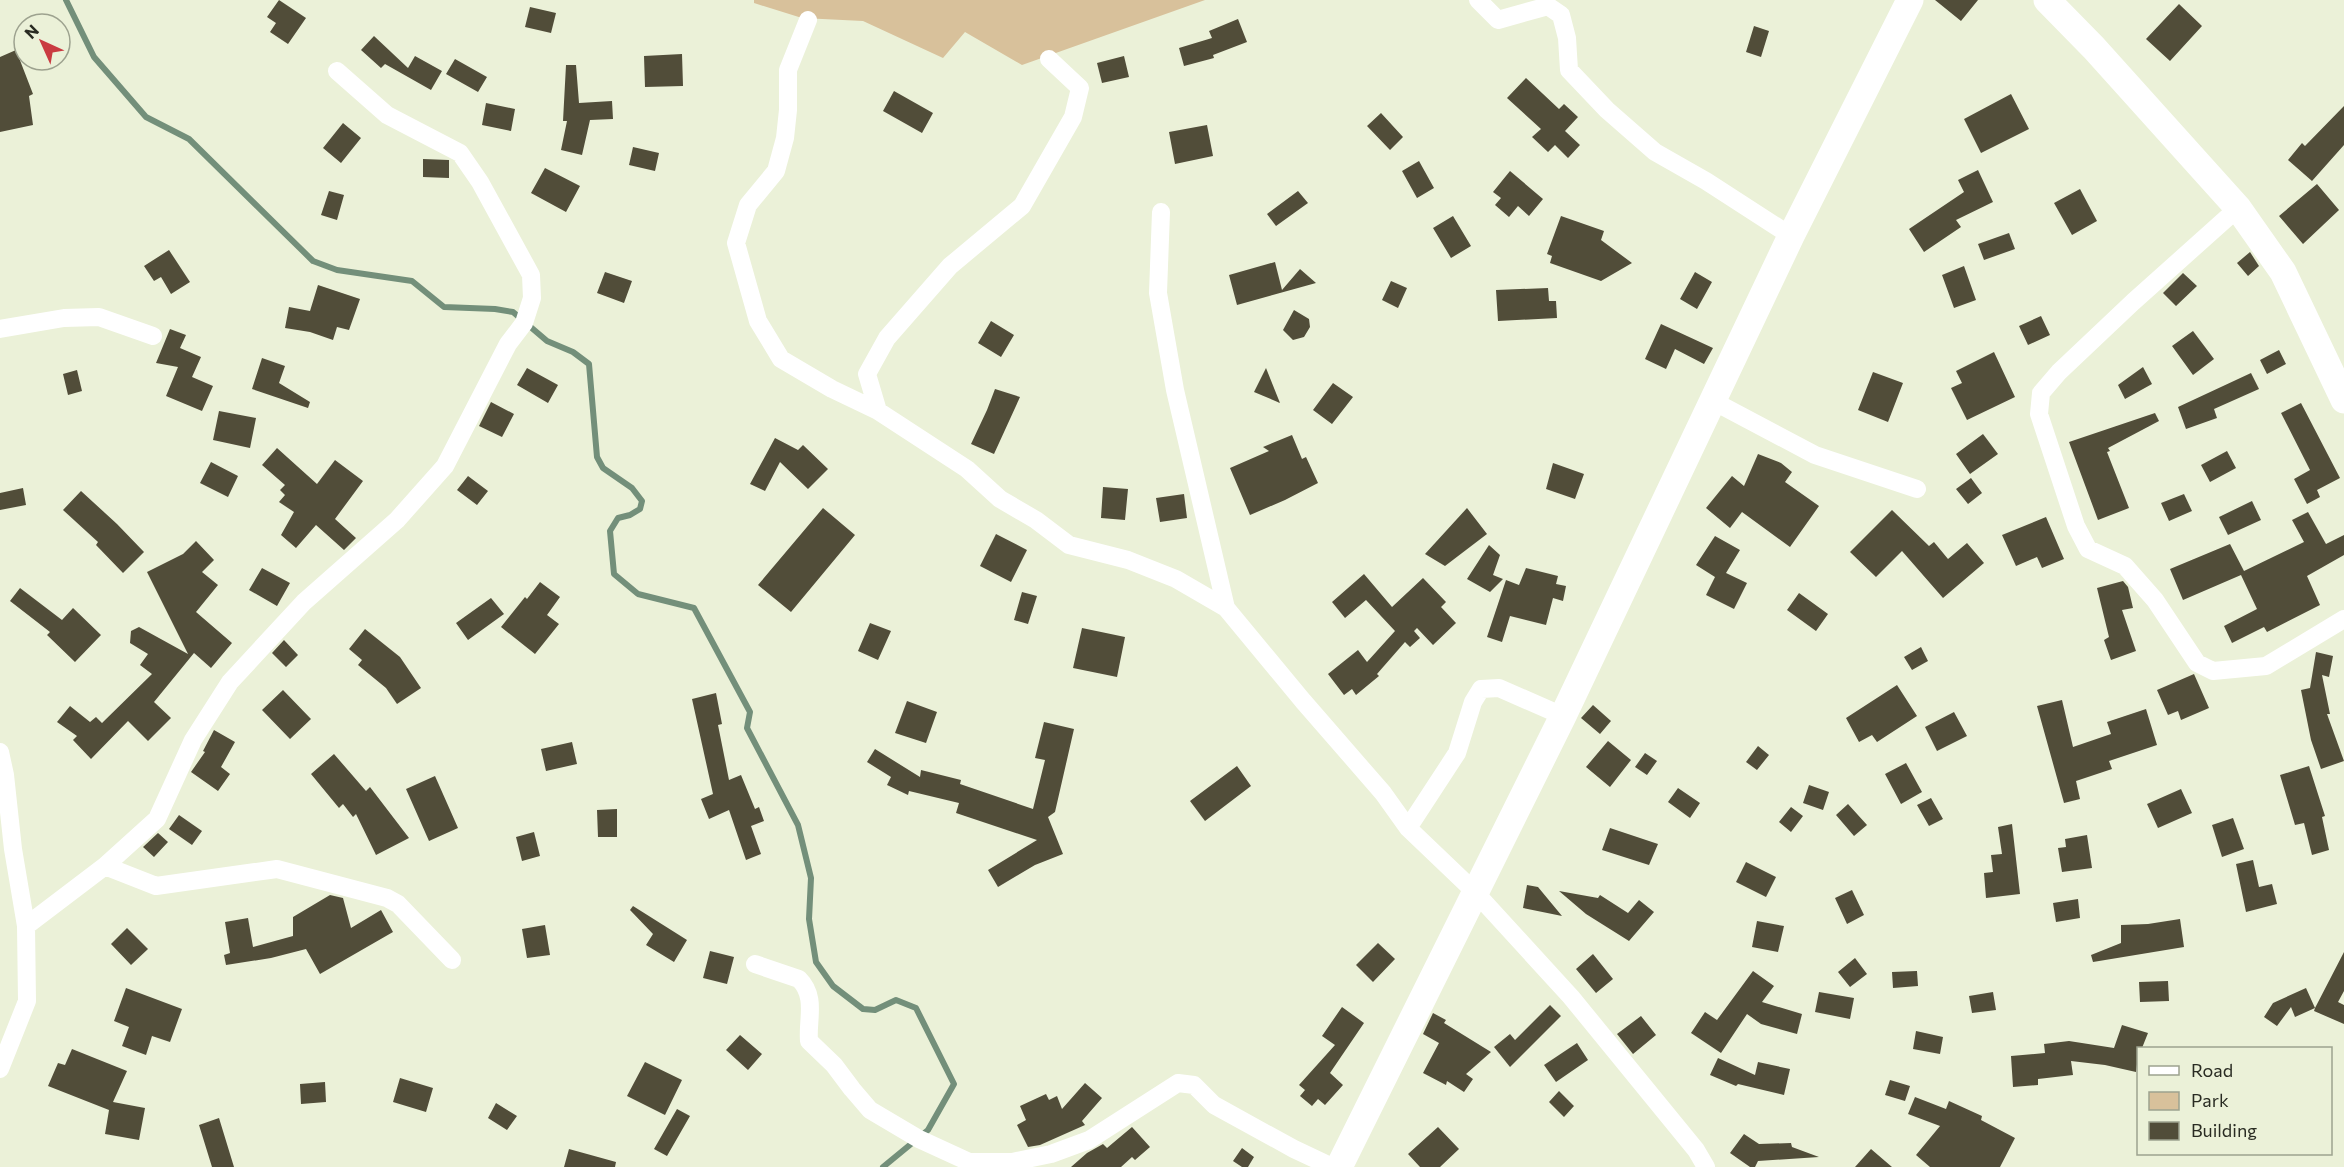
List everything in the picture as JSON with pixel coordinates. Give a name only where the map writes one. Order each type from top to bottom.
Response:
[{"type":"street","points":[[1478,0],[1498,20],[1548,6],[1561,15],[1567,38],[1569,70],[1607,110],[1655,153],[1706,181],[1791,236]]},
{"type":"street","points":[[1339,1167],[1563,716],[1791,236],[1910,0]]},
{"type":"street","points":[[2047,0],[2094,48],[2238,208],[2283,272],[2344,400]]},
{"type":"street","points":[[808,20],[788,70],[785,138],[776,171],[748,205],[736,243],[758,321],[781,359],[832,389],[878,411],[967,469],[1000,498],[1036,520],[1069,545],[1128,560],[1176,579],[1226,608],[1303,702],[1383,793],[1408,828],[1475,892],[1570,997],[1696,1150],[1706,1167]]},
{"type":"street","points":[[878,411],[867,374],[887,338],[950,266],[1022,206],[1073,117],[1080,88],[1050,59]]},
{"type":"street","points":[[26,926],[105,866],[157,819],[193,740],[230,682],[304,602],[397,520],[445,466],[508,345],[524,322],[532,298],[531,275],[480,182],[460,153],[387,115],[337,71]]},
{"type":"street","points":[[2238,208],[2059,372],[2041,393],[2039,414],[2076,526],[2088,549],[2125,567],[2154,600],[2197,663],[2214,671],[2266,666],[2344,619]]},
{"type":"street","points":[[1161,212],[1158,293],[1175,390],[1226,608]]},
{"type":"street","points":[[0,329],[64,318],[99,317],[153,336]]},
{"type":"street","points":[[1713,401],[1815,455],[1917,489]]},
{"type":"street","points":[[1408,828],[1457,753],[1473,702],[1481,689],[1498,688],[1563,716]]},
{"type":"street","points":[[0,752],[26,926],[27,1000],[0,1069]]},
{"type":"street","points":[[105,866],[156,886],[277,869],[314,878],[387,898],[398,904],[452,960]]},
{"type":"street","points":[[755,964],[799,979],[803,984],[810,1001],[809,1041],[834,1065],[870,1110],[919,1139],[969,1162],[1012,1162],[1089,1140],[1178,1083],[1194,1085],[1214,1105],[1332,1167]]},
{"type":"green space","points":[[754,0],[1205,0],[1022,65],[965,32],[943,58],[863,21],[802,18],[754,3]]},
{"type":"building","points":[[279,0],[306,18],[288,44],[270,32],[276,23],[267,17]]},
{"type":"building","points":[[1935,0],[1978,0],[1961,21]]},
{"type":"building","points":[[2179,4],[2202,26],[2170,61],[2146,39]]},
{"type":"building","points":[[530,7],[556,13],[551,33],[525,27]]},
{"type":"building","points":[[1238,19],[1247,42],[1213,55],[1214,58],[1184,66],[1179,48],[1212,38],[1209,31]]},
{"type":"building","points":[[1754,26],[1769,31],[1761,57],[1746,52]]},
{"type":"building","points":[[374,36],[408,68],[415,56],[442,71],[431,90],[385,64],[381,68],[361,50]]},
{"type":"building","points":[[12,52],[12,72],[24,72],[33,94],[29,96],[33,125],[0,132],[0,57]]},
{"type":"building","points":[[682,54],[683,86],[645,87],[644,56]]},
{"type":"building","points":[[1124,56],[1129,77],[1102,83],[1097,63]]},
{"type":"building","points":[[455,59],[487,77],[478,92],[446,74]]},
{"type":"building","points":[[566,65],[576,65],[579,103],[612,101],[613,119],[590,120],[582,155],[561,150],[567,121],[563,121]]},
{"type":"building","points":[[1526,78],[1559,109],[1564,104],[1578,117],[1565,131],[1580,145],[1568,158],[1555,145],[1548,152],[1532,137],[1541,129],[1507,98]]},
{"type":"building","points":[[894,91],[933,113],[922,133],[883,111]]},
{"type":"building","points":[[2011,94],[2029,129],[1981,153],[1964,119]]},
{"type":"building","points":[[486,103],[515,109],[511,131],[482,125]]},
{"type":"building","points":[[2344,106],[2344,145],[2312,181],[2288,160],[2302,143],[2305,146]]},
{"type":"building","points":[[1381,113],[1403,137],[1390,150],[1367,126]]},
{"type":"building","points":[[343,123],[361,138],[341,163],[323,148]]},
{"type":"building","points":[[1207,125],[1213,156],[1175,164],[1169,132]]},
{"type":"building","points":[[633,147],[659,153],[655,171],[629,165]]},
{"type":"building","points":[[423,159],[449,160],[449,178],[423,177]]},
{"type":"building","points":[[1419,161],[1434,188],[1417,198],[1402,171]]},
{"type":"building","points":[[545,168],[580,186],[566,212],[531,193]]},
{"type":"building","points":[[1978,170],[1993,202],[1956,220],[1961,227],[1924,252],[1909,229],[1964,192],[1958,180]]},
{"type":"building","points":[[1510,171],[1543,199],[1529,216],[1518,206],[1509,217],[1495,205],[1501,198],[1493,192]]},
{"type":"building","points":[[2317,184],[2339,210],[2303,244],[2279,216]]},
{"type":"building","points":[[2080,189],[2097,221],[2072,235],[2054,203]]},
{"type":"building","points":[[329,191],[344,195],[337,220],[321,215]]},
{"type":"building","points":[[1298,191],[1308,203],[1276,226],[1267,214]]},
{"type":"building","points":[[1453,216],[1471,246],[1451,258],[1433,228]]},
{"type":"building","points":[[1561,216],[1604,231],[1601,240],[1632,263],[1601,281],[1550,263],[1552,256],[1547,254]]},
{"type":"building","points":[[2009,233],[2015,249],[1984,260],[1978,244]]},
{"type":"building","points":[[169,250],[190,282],[171,294],[161,277],[154,281],[144,266]]},
{"type":"building","points":[[2250,252],[2259,266],[2248,276],[2237,263]]},
{"type":"building","points":[[1275,262],[1282,290],[1300,269],[1316,283],[1237,305],[1229,275]]},
{"type":"building","points":[[1964,266],[1976,300],[1954,308],[1942,275]]},
{"type":"building","points":[[605,272],[632,281],[624,303],[597,293]]},
{"type":"building","points":[[1695,272],[1712,282],[1697,309],[1680,299]]},
{"type":"building","points":[[2183,273],[2197,286],[2176,306],[2163,293]]},
{"type":"building","points":[[1391,281],[1407,288],[1398,308],[1382,300]]},
{"type":"building","points":[[318,285],[360,299],[349,330],[337,327],[333,340],[310,332],[285,328],[289,307],[310,311]]},
{"type":"building","points":[[1548,288],[1549,301],[1556,301],[1557,318],[1498,321],[1496,290]]},
{"type":"building","points":[[1294,310],[1309,319],[1310,327],[1304,337],[1293,340],[1283,330]]},
{"type":"building","points":[[2041,316],[2050,335],[2028,345],[2019,326]]},
{"type":"building","points":[[991,321],[1014,335],[1001,357],[978,343]]},
{"type":"building","points":[[1661,324],[1713,348],[1704,364],[1675,349],[1666,369],[1645,359]]},
{"type":"building","points":[[170,329],[186,335],[180,348],[201,357],[192,377],[213,386],[202,411],[166,396],[178,367],[156,363]]},
{"type":"building","points":[[2193,331],[2214,359],[2193,375],[2172,346]]},
{"type":"building","points":[[2279,350],[2286,364],[2267,374],[2260,360]]},
{"type":"building","points":[[1994,352],[2015,397],[1967,420],[1951,388],[1962,383],[1956,371]]},
{"type":"building","points":[[262,358],[285,366],[279,383],[310,402],[308,408],[252,389]]},
{"type":"building","points":[[2143,367],[2152,384],[2125,399],[2118,385]]},
{"type":"building","points":[[527,368],[558,385],[548,403],[517,385]]},
{"type":"building","points":[[1266,368],[1280,403],[1254,392]]},
{"type":"building","points":[[77,370],[82,391],[68,395],[63,374]]},
{"type":"building","points":[[1873,372],[1903,383],[1888,422],[1858,410]]},
{"type":"building","points":[[2251,373],[2259,389],[2214,409],[2217,418],[2186,429],[2178,407]]},
{"type":"building","points":[[1333,383],[1353,397],[1332,424],[1313,410]]},
{"type":"building","points":[[995,389],[1020,397],[994,454],[971,444]]},
{"type":"building","points":[[491,402],[514,414],[502,437],[479,426]]},
{"type":"building","points":[[2301,403],[2340,478],[2317,490],[2320,497],[2307,504],[2294,479],[2310,470],[2281,413]]},
{"type":"building","points":[[219,411],[256,418],[250,448],[213,440]]},
{"type":"building","points":[[2155,413],[2159,421],[2108,448],[2110,451],[2107,452],[2129,508],[2098,520],[2069,442]]},
{"type":"building","points":[[1983,434],[1998,454],[1970,474],[1956,454]]},
{"type":"building","points":[[1292,435],[1302,459],[1306,457],[1318,483],[1250,515],[1230,468],[1269,451],[1263,447]]},
{"type":"building","points":[[775,438],[798,450],[803,445],[828,469],[808,489],[780,462],[765,491],[750,484]]},
{"type":"building","points":[[277,448],[317,484],[335,460],[363,481],[335,519],[356,538],[344,550],[316,525],[296,548],[281,535],[294,512],[279,502],[285,495],[280,490],[285,485],[262,465]]},
{"type":"building","points":[[2227,451],[2236,468],[2210,482],[2201,465]]},
{"type":"building","points":[[1758,454],[1781,463],[1792,472],[1785,482],[1819,506],[1790,547],[1742,512],[1730,528],[1706,508],[1732,476],[1744,486]]},
{"type":"building","points":[[211,462],[238,476],[228,497],[200,483]]},
{"type":"building","points":[[1553,463],[1584,474],[1575,499],[1546,489]]},
{"type":"building","points":[[468,476],[488,491],[477,505],[457,490]]},
{"type":"building","points":[[1971,478],[1982,493],[1968,504],[1956,489]]},
{"type":"building","points":[[1103,487],[1128,489],[1125,520],[1101,518]]},
{"type":"building","points":[[23,488],[26,505],[0,510],[0,493]]},
{"type":"building","points":[[81,491],[144,552],[123,573],[96,545],[98,542],[63,510]]},
{"type":"building","points":[[1184,494],[1187,518],[1160,522],[1156,498]]},
{"type":"building","points":[[2184,494],[2192,511],[2169,521],[2161,503]]},
{"type":"building","points":[[2252,501],[2261,520],[2228,535],[2219,517]]},
{"type":"building","points":[[823,508],[855,535],[791,612],[758,585]]},
{"type":"building","points":[[1467,508],[1487,534],[1445,566],[1425,554]]},
{"type":"building","points":[[1892,510],[1929,546],[1934,542],[1948,559],[1967,543],[1984,563],[1943,598],[1902,551],[1876,577],[1850,552]]},
{"type":"building","points":[[2308,512],[2326,544],[2344,535],[2344,555],[2307,576],[2320,605],[2267,632],[2264,627],[2232,643],[2224,626],[2257,609],[2241,575],[2183,600],[2170,569],[2230,544],[2244,571],[2304,542],[2292,520]]},
{"type":"building","points":[[2046,517],[2064,559],[2042,568],[2037,557],[2016,566],[2002,535]]},
{"type":"building","points":[[996,534],[1027,550],[1011,582],[980,566]]},
{"type":"building","points":[[1715,536],[1740,550],[1726,573],[1747,583],[1734,609],[1706,595],[1715,577],[1696,565]]},
{"type":"building","points":[[196,541],[214,560],[202,572],[218,585],[196,612],[232,643],[211,668],[194,653],[154,702],[171,718],[148,741],[128,721],[91,759],[73,740],[77,736],[57,722],[70,706],[90,722],[96,717],[102,723],[152,674],[140,665],[148,654],[130,643],[131,631],[139,627],[188,654],[147,572],[183,554]]},
{"type":"building","points":[[1489,545],[1500,555],[1493,575],[1503,579],[1490,592],[1467,579]]},
{"type":"building","points":[[262,568],[290,583],[277,606],[249,590]]},
{"type":"building","points":[[1526,568],[1558,576],[1556,584],[1566,586],[1563,601],[1553,598],[1546,625],[1510,616],[1502,642],[1487,637],[1506,580],[1519,585]]},
{"type":"building","points":[[1364,574],[1392,607],[1423,578],[1446,602],[1441,607],[1456,623],[1433,645],[1417,628],[1414,631],[1420,638],[1410,647],[1405,642],[1377,674],[1379,676],[1356,695],[1352,689],[1344,695],[1328,674],[1358,650],[1367,662],[1395,631],[1366,600],[1345,618],[1332,602]]},
{"type":"building","points":[[2123,581],[2128,587],[2133,608],[2122,610],[2136,651],[2111,660],[2104,640],[2109,637],[2097,588]]},
{"type":"building","points":[[540,582],[560,597],[547,615],[559,624],[535,654],[501,627]]},
{"type":"building","points":[[20,588],[62,620],[73,608],[101,635],[75,662],[47,635],[50,632],[10,601]]},
{"type":"building","points":[[1022,592],[1037,596],[1028,624],[1014,620]]},
{"type":"building","points":[[1799,593],[1828,614],[1816,631],[1787,610]]},
{"type":"building","points":[[491,598],[504,614],[468,640],[456,623]]},
{"type":"building","points":[[870,623],[891,631],[878,660],[858,651]]},
{"type":"building","points":[[1082,628],[1125,637],[1117,677],[1073,668]]},
{"type":"building","points":[[365,629],[400,657],[421,688],[397,704],[386,688],[358,665],[362,660],[349,649]]},
{"type":"building","points":[[284,640],[298,655],[286,667],[272,653]]},
{"type":"building","points":[[1921,647],[1928,661],[1912,670],[1904,657]]},
{"type":"building","points":[[2316,652],[2333,656],[2329,677],[2322,675],[2330,714],[2327,714],[2344,761],[2321,769],[2311,740],[2301,690],[2310,688]]},
{"type":"building","points":[[2194,674],[2209,708],[2181,720],[2178,711],[2168,715],[2157,690]]},
{"type":"building","points":[[1897,685],[1917,716],[1877,742],[1872,735],[1859,742],[1846,718]]},
{"type":"building","points":[[283,690],[311,719],[290,739],[262,710]]},
{"type":"building","points":[[716,693],[722,724],[718,725],[729,780],[741,775],[755,809],[759,807],[764,821],[751,826],[761,854],[746,860],[729,810],[709,819],[701,799],[713,794],[692,699]]},
{"type":"building","points":[[2062,700],[2073,747],[2111,734],[2107,722],[2146,709],[2157,745],[2109,761],[2112,769],[2076,781],[2080,799],[2064,803],[2037,706]]},
{"type":"building","points":[[907,701],[937,712],[926,743],[895,733]]},
{"type":"building","points":[[1593,705],[1611,721],[1600,734],[1581,718]]},
{"type":"building","points":[[1954,712],[1967,736],[1937,751],[1925,727]]},
{"type":"building","points":[[1044,722],[1074,729],[1055,812],[1048,817],[1063,854],[1035,865],[998,887],[988,870],[1037,840],[956,813],[959,803],[909,791],[908,795],[887,785],[891,777],[867,762],[875,749],[920,777],[921,770],[961,780],[960,784],[1033,809],[1045,760],[1035,758]]},
{"type":"building","points":[[214,730],[235,742],[221,767],[230,774],[218,791],[191,772],[205,752],[203,751]]},
{"type":"building","points":[[1608,741],[1631,760],[1610,787],[1586,767]]},
{"type":"building","points":[[572,742],[577,764],[546,771],[541,749]]},
{"type":"building","points":[[1758,746],[1769,755],[1757,770],[1746,762]]},
{"type":"building","points":[[1645,753],[1657,761],[1647,775],[1635,767]]},
{"type":"building","points":[[334,754],[366,791],[370,787],[409,838],[376,855],[356,814],[353,817],[343,804],[339,808],[311,774]]},
{"type":"building","points":[[1906,763],[1922,792],[1901,804],[1885,774]]},
{"type":"building","points":[[1237,766],[1251,786],[1205,821],[1190,801]]},
{"type":"building","points":[[2309,766],[2325,816],[2322,817],[2329,850],[2312,855],[2304,823],[2295,825],[2280,775]]},
{"type":"building","points":[[435,776],[458,828],[429,841],[406,789]]},
{"type":"building","points":[[1809,785],[1829,792],[1823,810],[1803,803]]},
{"type":"building","points":[[1678,788],[1700,803],[1690,818],[1668,802]]},
{"type":"building","points":[[2181,789],[2192,813],[2158,828],[2147,804]]},
{"type":"building","points":[[1931,798],[1943,819],[1929,826],[1917,805]]},
{"type":"building","points":[[1848,804],[1867,825],[1854,836],[1836,815]]},
{"type":"building","points":[[1791,807],[1803,816],[1791,832],[1779,822]]},
{"type":"building","points":[[617,809],[617,837],[598,837],[597,810]]},
{"type":"building","points":[[179,815],[202,831],[192,845],[169,829]]},
{"type":"building","points":[[2233,818],[2244,849],[2222,857],[2212,825]]},
{"type":"building","points":[[2012,824],[2020,894],[1986,898],[1984,873],[1993,872],[1991,855],[2002,854],[1998,827]]},
{"type":"building","points":[[1610,828],[1658,844],[1649,865],[1602,850]]},
{"type":"building","points":[[534,832],[540,856],[522,861],[516,837]]},
{"type":"building","points":[[158,833],[168,842],[154,857],[143,847]]},
{"type":"building","points":[[2087,835],[2092,868],[2062,872],[2058,848],[2066,847],[2065,839]]},
{"type":"building","points":[[2253,860],[2259,887],[2272,884],[2277,904],[2246,912],[2236,864]]},
{"type":"building","points":[[1746,862],[1776,877],[1766,897],[1736,882]]},
{"type":"building","points":[[1527,885],[1538,887],[1562,916],[1523,908]]},
{"type":"building","points":[[1852,890],[1864,915],[1847,924],[1835,898]]},
{"type":"building","points":[[1559,891],[1598,898],[1600,895],[1628,913],[1639,900],[1654,912],[1629,941],[1586,914]]},
{"type":"building","points":[[330,895],[343,898],[351,928],[381,910],[393,932],[320,974],[306,949],[271,958],[226,965],[224,955],[230,953],[225,922],[248,918],[253,947],[293,936],[293,917]]},
{"type":"building","points":[[2078,899],[2080,918],[2056,922],[2053,903]]},
{"type":"building","points":[[633,906],[687,940],[674,962],[646,945],[653,934],[630,910]]},
{"type":"building","points":[[2180,919],[2184,947],[2093,962],[2091,955],[2121,943],[2121,925]]},
{"type":"building","points":[[1757,921],[1784,926],[1778,952],[1752,947]]},
{"type":"building","points":[[545,925],[550,955],[527,958],[522,929]]},
{"type":"building","points":[[127,928],[148,949],[131,965],[111,944]]},
{"type":"building","points":[[1378,943],[1395,959],[1373,982],[1356,965]]},
{"type":"building","points":[[710,951],[734,957],[727,984],[703,978]]},
{"type":"building","points":[[2344,952],[2344,991],[2338,1002],[2344,1005],[2344,1024],[2314,1011]]},
{"type":"building","points":[[1593,954],[1613,979],[1596,993],[1576,969]]},
{"type":"building","points":[[1855,958],[1867,974],[1850,987],[1838,972]]},
{"type":"building","points":[[1753,971],[1774,986],[1762,1002],[1802,1014],[1797,1034],[1761,1024],[1747,1014],[1721,1053],[1691,1033],[1705,1012],[1717,1020]]},
{"type":"building","points":[[1917,971],[1918,986],[1893,988],[1892,972]]},
{"type":"building","points":[[2168,981],[2169,1001],[2140,1002],[2139,982]]},
{"type":"building","points":[[126,988],[182,1009],[170,1042],[152,1036],[146,1055],[122,1046],[129,1027],[114,1021]]},
{"type":"building","points":[[2306,988],[2315,1008],[2295,1017],[2291,1007],[2277,1026],[2264,1017],[2273,1003]]},
{"type":"building","points":[[1819,992],[1854,998],[1850,1019],[1815,1012]]},
{"type":"building","points":[[1993,992],[1996,1010],[1972,1013],[1969,996]]},
{"type":"building","points":[[1550,1005],[1561,1016],[1510,1067],[1494,1047],[1510,1034],[1515,1040]]},
{"type":"building","points":[[1342,1007],[1364,1023],[1330,1073],[1343,1085],[1325,1105],[1318,1099],[1312,1106],[1300,1096],[1305,1090],[1299,1085],[1335,1045],[1322,1036]]},
{"type":"building","points":[[1433,1013],[1446,1020],[1444,1023],[1491,1052],[1466,1074],[1473,1079],[1464,1092],[1447,1081],[1446,1085],[1423,1073],[1439,1043],[1423,1034]]},
{"type":"building","points":[[1641,1016],[1656,1035],[1633,1054],[1617,1034]]},
{"type":"building","points":[[2122,1025],[2148,1033],[2142,1047],[2137,1047],[2136,1072],[2071,1061],[2073,1075],[2038,1079],[2038,1085],[2013,1087],[2011,1056],[2045,1053],[2044,1044],[2069,1041],[2114,1048]]},
{"type":"building","points":[[1916,1031],[1943,1037],[1940,1054],[1913,1049]]},
{"type":"building","points":[[740,1035],[762,1054],[748,1070],[726,1050]]},
{"type":"building","points":[[1577,1043],[1588,1060],[1556,1082],[1544,1065]]},
{"type":"building","points":[[72,1049],[127,1071],[113,1102],[145,1108],[139,1140],[105,1134],[109,1110],[48,1086],[58,1063],[65,1065]]},
{"type":"building","points":[[1718,1058],[1755,1075],[1758,1062],[1790,1069],[1784,1095],[1738,1084],[1736,1086],[1710,1075]]},
{"type":"building","points":[[645,1062],[682,1080],[665,1115],[627,1096]]},
{"type":"building","points":[[400,1078],[433,1088],[426,1112],[393,1102]]},
{"type":"building","points":[[1890,1080],[1910,1086],[1905,1101],[1885,1095]]},
{"type":"building","points":[[325,1082],[326,1102],[301,1104],[300,1084]]},
{"type":"building","points":[[1085,1083],[1102,1098],[1082,1121],[1085,1125],[1040,1145],[1028,1147],[1017,1125],[1026,1120],[1020,1106],[1046,1094],[1049,1100],[1057,1096],[1062,1109]]},
{"type":"building","points":[[1559,1091],[1574,1106],[1564,1117],[1549,1102]]},
{"type":"building","points":[[1915,1097],[1946,1109],[1949,1101],[1982,1116],[1981,1120],[2015,1138],[2000,1167],[1930,1167],[1916,1155],[1940,1126],[1908,1114]]},
{"type":"building","points":[[496,1103],[517,1116],[507,1130],[488,1118]]},
{"type":"building","points":[[677,1109],[690,1116],[667,1156],[654,1149]]},
{"type":"building","points":[[219,1118],[234,1167],[212,1167],[199,1125]]},
{"type":"building","points":[[1132,1127],[1150,1147],[1135,1160],[1132,1157],[1121,1167],[1071,1167],[1087,1153],[1103,1144],[1107,1148]]},
{"type":"building","points":[[1438,1127],[1459,1149],[1440,1167],[1420,1167],[1408,1154]]},
{"type":"building","points":[[1744,1134],[1759,1144],[1791,1143],[1792,1147],[1819,1157],[1758,1161],[1755,1167],[1750,1167],[1730,1153]]},
{"type":"building","points":[[1242,1148],[1254,1157],[1248,1167],[1242,1167],[1233,1161]]},
{"type":"building","points":[[569,1149],[616,1162],[615,1167],[564,1167]]},
{"type":"building","points":[[1871,1149],[1892,1167],[1855,1167]]},
{"type":"waterway","points":[[66,0],[94,57],[146,117],[189,139],[313,261],[337,270],[412,281],[444,307],[513,312],[547,341],[573,352],[589,364],[597,457],[603,468],[632,488],[642,501],[640,509],[618,518],[610,531],[614,574],[638,594],[694,608],[750,712],[747,728],[798,825],[811,878],[809,919],[816,962],[833,986],[863,1009],[875,1010],[896,1000],[916,1008],[954,1084],[928,1130],[883,1167]]}]
